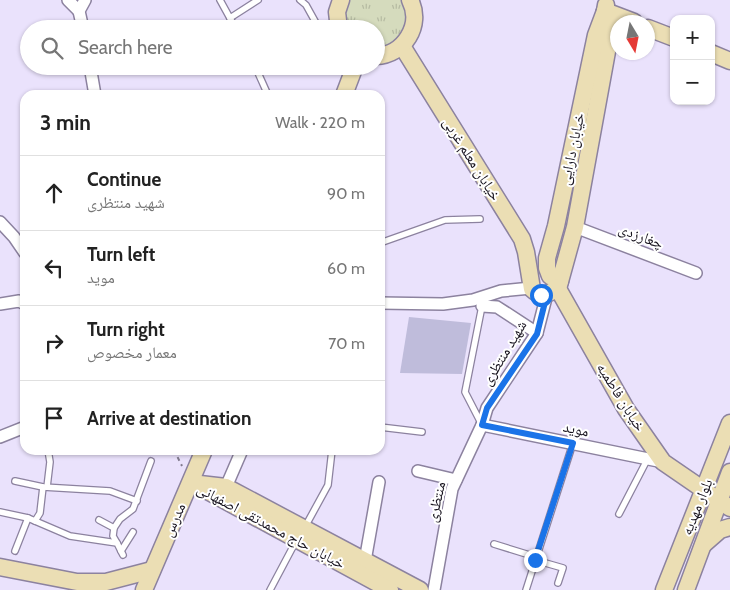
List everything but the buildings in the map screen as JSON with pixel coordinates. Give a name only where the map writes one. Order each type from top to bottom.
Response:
[{"type":"main road","points":[[338,20],[341,0]]},
{"type":"main road","points":[[385,54],[393,52],[402,46],[409,37],[413,26],[413,1]]},
{"type":"main road","points":[[606,6],[622,15]]},
{"type":"main road","name":"خیابان دارایی","points":[[555,288],[574,234],[612,24],[606,6]]},
{"type":"main road","name":"خیابان دارایی","points":[[555,288],[547,268],[547,258],[596,35],[606,6]]},
{"type":"main road","points":[[655,31],[670,36]]},
{"type":"main road","name":"خیابان معلم غربی","points":[[402,46],[522,239],[526,252],[530,282]]},
{"type":"main road","points":[[715,55],[730,61]]},
{"type":"main road","points":[[346,90],[352,75]]},
{"type":"main road","points":[[553,235],[555,240],[561,244],[567,244],[574,234]]},
{"type":"main road","points":[[530,282],[535,292],[541,295],[555,288]]},
{"type":"main road","name":"خیابان فاطمیه","points":[[555,288],[655,461],[700,492],[725,504]]},
{"type":"main road","name":"بلوار مهدیه","points":[[664,590],[700,492],[730,423]]},
{"type":"main road","name":"مدرس","points":[[144,590],[202,455]]},
{"type":"main road","name":"بلوار مهدیه","points":[[686,590],[703,546],[725,504],[730,472]]},
{"type":"main road","name":"خیابان حاج محمدتقی اصفهانی","points":[[191,483],[226,487],[390,590]]},
{"type":"main road","name":"خیابان حاج محمدتقی اصفهانی","points":[[191,483],[301,534],[365,561],[420,590]]},
{"type":"main road","points":[[703,546],[715,533],[730,527]]},
{"type":"main road","points":[[0,567],[77,582],[106,582],[152,570]]},
{"type":"street","points":[[68,0],[80,11]]},
{"type":"street","points":[[82,20],[80,11],[85,0]]},
{"type":"street","points":[[91,75],[93,90]]},
{"type":"street","points":[[0,222],[20,246]]},
{"type":"street","name":"چغارزدی","points":[[574,234],[696,274]]},
{"type":"street","points":[[385,303],[443,304],[473,300],[530,282]]},
{"type":"street","name":"شهید منتظری","points":[[482,425],[487,408],[537,334],[555,288]]},
{"type":"street","points":[[0,304],[20,302]]},
{"type":"street","points":[[482,306],[497,307],[537,334]]},
{"type":"street","name":"موید","points":[[482,425],[655,461]]},
{"type":"street","name":"منتظری","points":[[434,590],[452,489],[482,425]]},
{"type":"street","points":[[0,437],[20,429]]},
{"type":"street","points":[[226,487],[240,455]]},
{"type":"street","points":[[418,471],[456,480]]},
{"type":"street","points":[[365,561],[379,482]]},
{"type":"lane","points":[[220,0],[230,18],[258,0]]},
{"type":"lane","points":[[300,0],[306,5],[315,20]]},
{"type":"lane","points":[[259,75],[266,90]]},
{"type":"lane","points":[[385,241],[445,220],[480,219]]},
{"type":"lane","points":[[482,306],[465,392],[482,425]]},
{"type":"lane","points":[[385,428],[422,432]]},
{"type":"lane","points":[[526,590],[573,443]]},
{"type":"lane","points":[[35,521],[40,513],[50,462],[49,455]]},
{"type":"lane","points":[[270,590],[328,485],[331,455]]},
{"type":"lane","points":[[133,532],[122,553],[112,536],[114,528],[120,519],[133,509],[150,461]]},
{"type":"lane","points":[[618,514],[655,461]]},
{"type":"lane","points":[[15,481],[45,487],[110,491],[137,501]]},
{"type":"lane","points":[[0,512],[28,518],[70,536],[117,543]]},
{"type":"lane","points":[[15,551],[28,518]]},
{"type":"lane","points":[[100,520],[114,528]]},
{"type":"lane","points":[[494,544],[563,568],[558,583]]},
{"type":"green space","points":[[347,0],[404,0],[410,16],[403,38],[385,47],[385,20],[344,20]]},
{"type":"route","points":[[535,560],[573,443],[482,425],[487,408],[537,334],[547,294],[541,295]]}]
